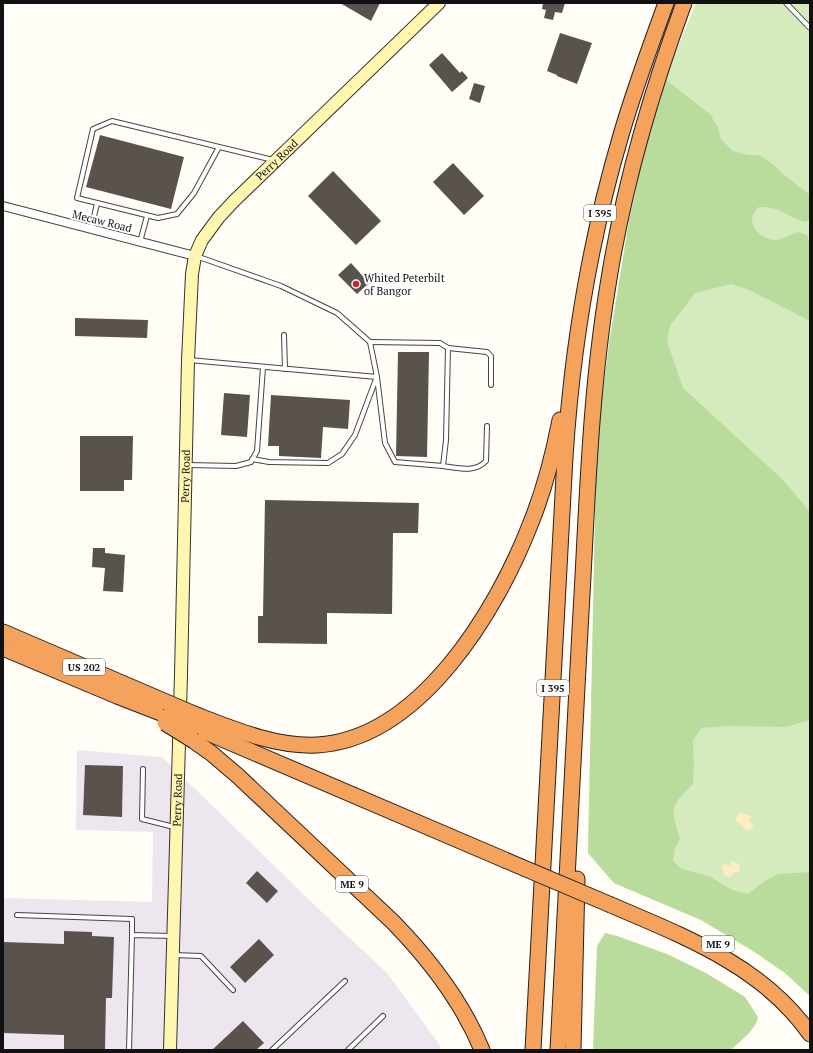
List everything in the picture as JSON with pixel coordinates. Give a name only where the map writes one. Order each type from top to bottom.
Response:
[{"type":"highway","name":"I 395","points":[[533,1050],[565,451],[578,327],[592,248],[612,166],[641,72],[666,3]]},
{"type":"highway","name":"I 395","points":[[558,1050],[590,454],[603,319],[620,218],[636,152],[655,86],[684,3]]},
{"type":"highway","points":[[222,724],[266,738],[293,744],[318,745],[338,742],[364,733],[385,722],[414,701],[441,674],[466,644],[491,606],[514,564],[528,530],[550,465],[578,327]]},
{"type":"highway","name":"US 202","points":[[3,632],[194,727],[222,724]]},
{"type":"highway","name":"US 202","points":[[3,648],[117,696]]},
{"type":"highway","name":"ME 9","points":[[117,696],[166,713],[194,727],[211,753],[238,776],[414,944],[435,969],[454,996],[471,1025],[482,1050]]},
{"type":"highway","points":[[222,724],[278,752],[611,900],[709,949],[743,970],[783,1002],[799,1019],[810,1034]]},
{"type":"highway","points":[[194,727],[505,854]]},
{"type":"highway","points":[[572,777],[576,821],[577,856],[573,1050]]},
{"type":"highway","name":"ME 9","points":[[611,900],[694,931],[742,958],[775,982],[795,1000],[810,1018]]},
{"type":"street","name":"Perry Road","points":[[170,1050],[177,828],[188,360],[191,283],[195,256],[202,240],[219,218],[439,3]]},
{"type":"street","name":"Mecaw Road","points":[[3,206],[195,256]]},
{"type":"lane","points":[[786,3],[810,28]]},
{"type":"lane","points":[[219,147],[194,193],[178,214],[158,218],[77,198],[93,129],[112,121],[219,147],[276,161]]},
{"type":"lane","points":[[91,230],[98,204]]},
{"type":"lane","points":[[140,242],[147,216]]},
{"type":"lane","points":[[195,256],[288,289],[337,314],[370,342],[377,377],[385,443],[395,462],[471,469],[481,466],[486,461],[487,426]]},
{"type":"lane","points":[[284,335],[285,369]]},
{"type":"lane","points":[[370,342],[440,343],[448,348],[487,352],[491,356],[490,385]]},
{"type":"lane","points":[[443,466],[446,440],[448,348]]},
{"type":"lane","points":[[188,360],[377,377]]},
{"type":"lane","points":[[186,465],[236,466],[251,462],[257,451],[263,367]]},
{"type":"lane","points":[[252,459],[269,462],[328,463],[342,454],[355,435],[377,377]]},
{"type":"lane","points":[[143,769],[142,820],[177,828]]},
{"type":"lane","points":[[17,915],[132,919],[129,1050]]},
{"type":"lane","points":[[132,935],[174,936]]},
{"type":"lane","points":[[173,955],[201,956],[233,990]]},
{"type":"lane","points":[[272,1050],[345,981]]},
{"type":"lane","points":[[348,1050],[383,1016]]},
{"type":"shaded area","points":[[77,750],[162,757],[387,973],[439,1044],[441,1050],[3,1050],[3,898],[152,902],[153,832],[76,830]]},
{"type":"green space","points":[[696,3],[810,3],[810,996],[785,973],[753,951],[701,920],[614,883],[588,853],[596,472],[609,344],[629,221],[665,79]]},
{"type":"green space","points":[[665,79],[710,114],[718,128],[721,139],[733,151],[748,155],[759,155],[773,164],[783,174],[810,195],[810,219],[806,222],[773,208],[766,207],[759,207],[753,214],[752,220],[755,229],[759,233],[772,240],[785,238],[798,232],[807,235],[810,242],[810,321],[747,289],[731,284],[695,293],[670,326],[667,341],[683,388],[782,479],[810,512],[810,721],[786,727],[727,726],[701,728],[693,741],[693,784],[679,799],[674,810],[675,821],[680,839],[675,848],[673,861],[682,869],[709,876],[732,890],[748,894],[765,881],[778,874],[810,872],[810,996],[785,973],[753,951],[701,920],[614,883],[588,853],[596,472],[599,421],[609,344],[629,221],[643,156]]},
{"type":"green space","points":[[605,933],[667,954],[706,973],[745,997],[758,1017],[757,1022],[747,1035],[731,1050],[593,1050],[597,946]]},
{"type":"sand","points":[[741,813],[744,815],[747,814],[751,817],[749,821],[753,824],[753,826],[750,830],[746,830],[736,821],[737,815]]},
{"type":"sand","points":[[733,861],[739,864],[740,870],[739,872],[735,872],[730,877],[725,875],[722,866],[724,864],[730,866],[731,862]]},
{"type":"building","points":[[340,3],[380,3],[371,21]]},
{"type":"building","points":[[543,3],[565,3],[562,13],[555,12],[553,20],[544,18],[546,10],[542,9]]},
{"type":"building","points":[[560,33],[592,43],[577,84],[547,71]]},
{"type":"building","points":[[442,53],[460,73],[462,71],[468,78],[452,92],[429,65]]},
{"type":"building","points":[[474,83],[485,86],[480,103],[469,99]]},
{"type":"building","points":[[100,135],[184,157],[171,209],[86,187]]},
{"type":"building","points":[[453,163],[484,196],[464,215],[433,182]]},
{"type":"building","points":[[333,171],[381,221],[356,245],[308,196]]},
{"type":"building","points":[[351,263],[369,283],[357,294],[338,275]]},
{"type":"building","points":[[75,318],[148,320],[147,338],[75,336]]},
{"type":"building","points":[[398,352],[429,352],[427,457],[396,456]]},
{"type":"building","points":[[224,393],[250,395],[247,437],[221,435]]},
{"type":"building","points":[[271,395],[350,400],[348,429],[323,427],[321,458],[279,456],[279,446],[268,446]]},
{"type":"building","points":[[80,436],[133,436],[132,480],[124,480],[124,491],[80,491]]},
{"type":"building","points":[[265,500],[419,503],[418,533],[393,533],[392,614],[327,613],[327,644],[258,643],[258,616],[263,616]]},
{"type":"building","points":[[93,548],[105,548],[105,553],[125,555],[123,592],[103,591],[105,568],[92,567]]},
{"type":"building","points":[[85,765],[123,766],[122,817],[83,815]]},
{"type":"building","points":[[257,871],[278,891],[267,903],[246,883]]},
{"type":"building","points":[[64,931],[92,932],[92,936],[114,937],[112,998],[106,998],[105,1050],[64,1050],[64,1035],[3,1033],[3,942],[64,944]]},
{"type":"building","points":[[259,939],[274,955],[245,983],[230,967]]},
{"type":"building","points":[[243,1021],[264,1043],[256,1050],[212,1050]]},
{"type":"place","name":"Whited Peterbilt of Bangor","points":[[356,284]]}]
